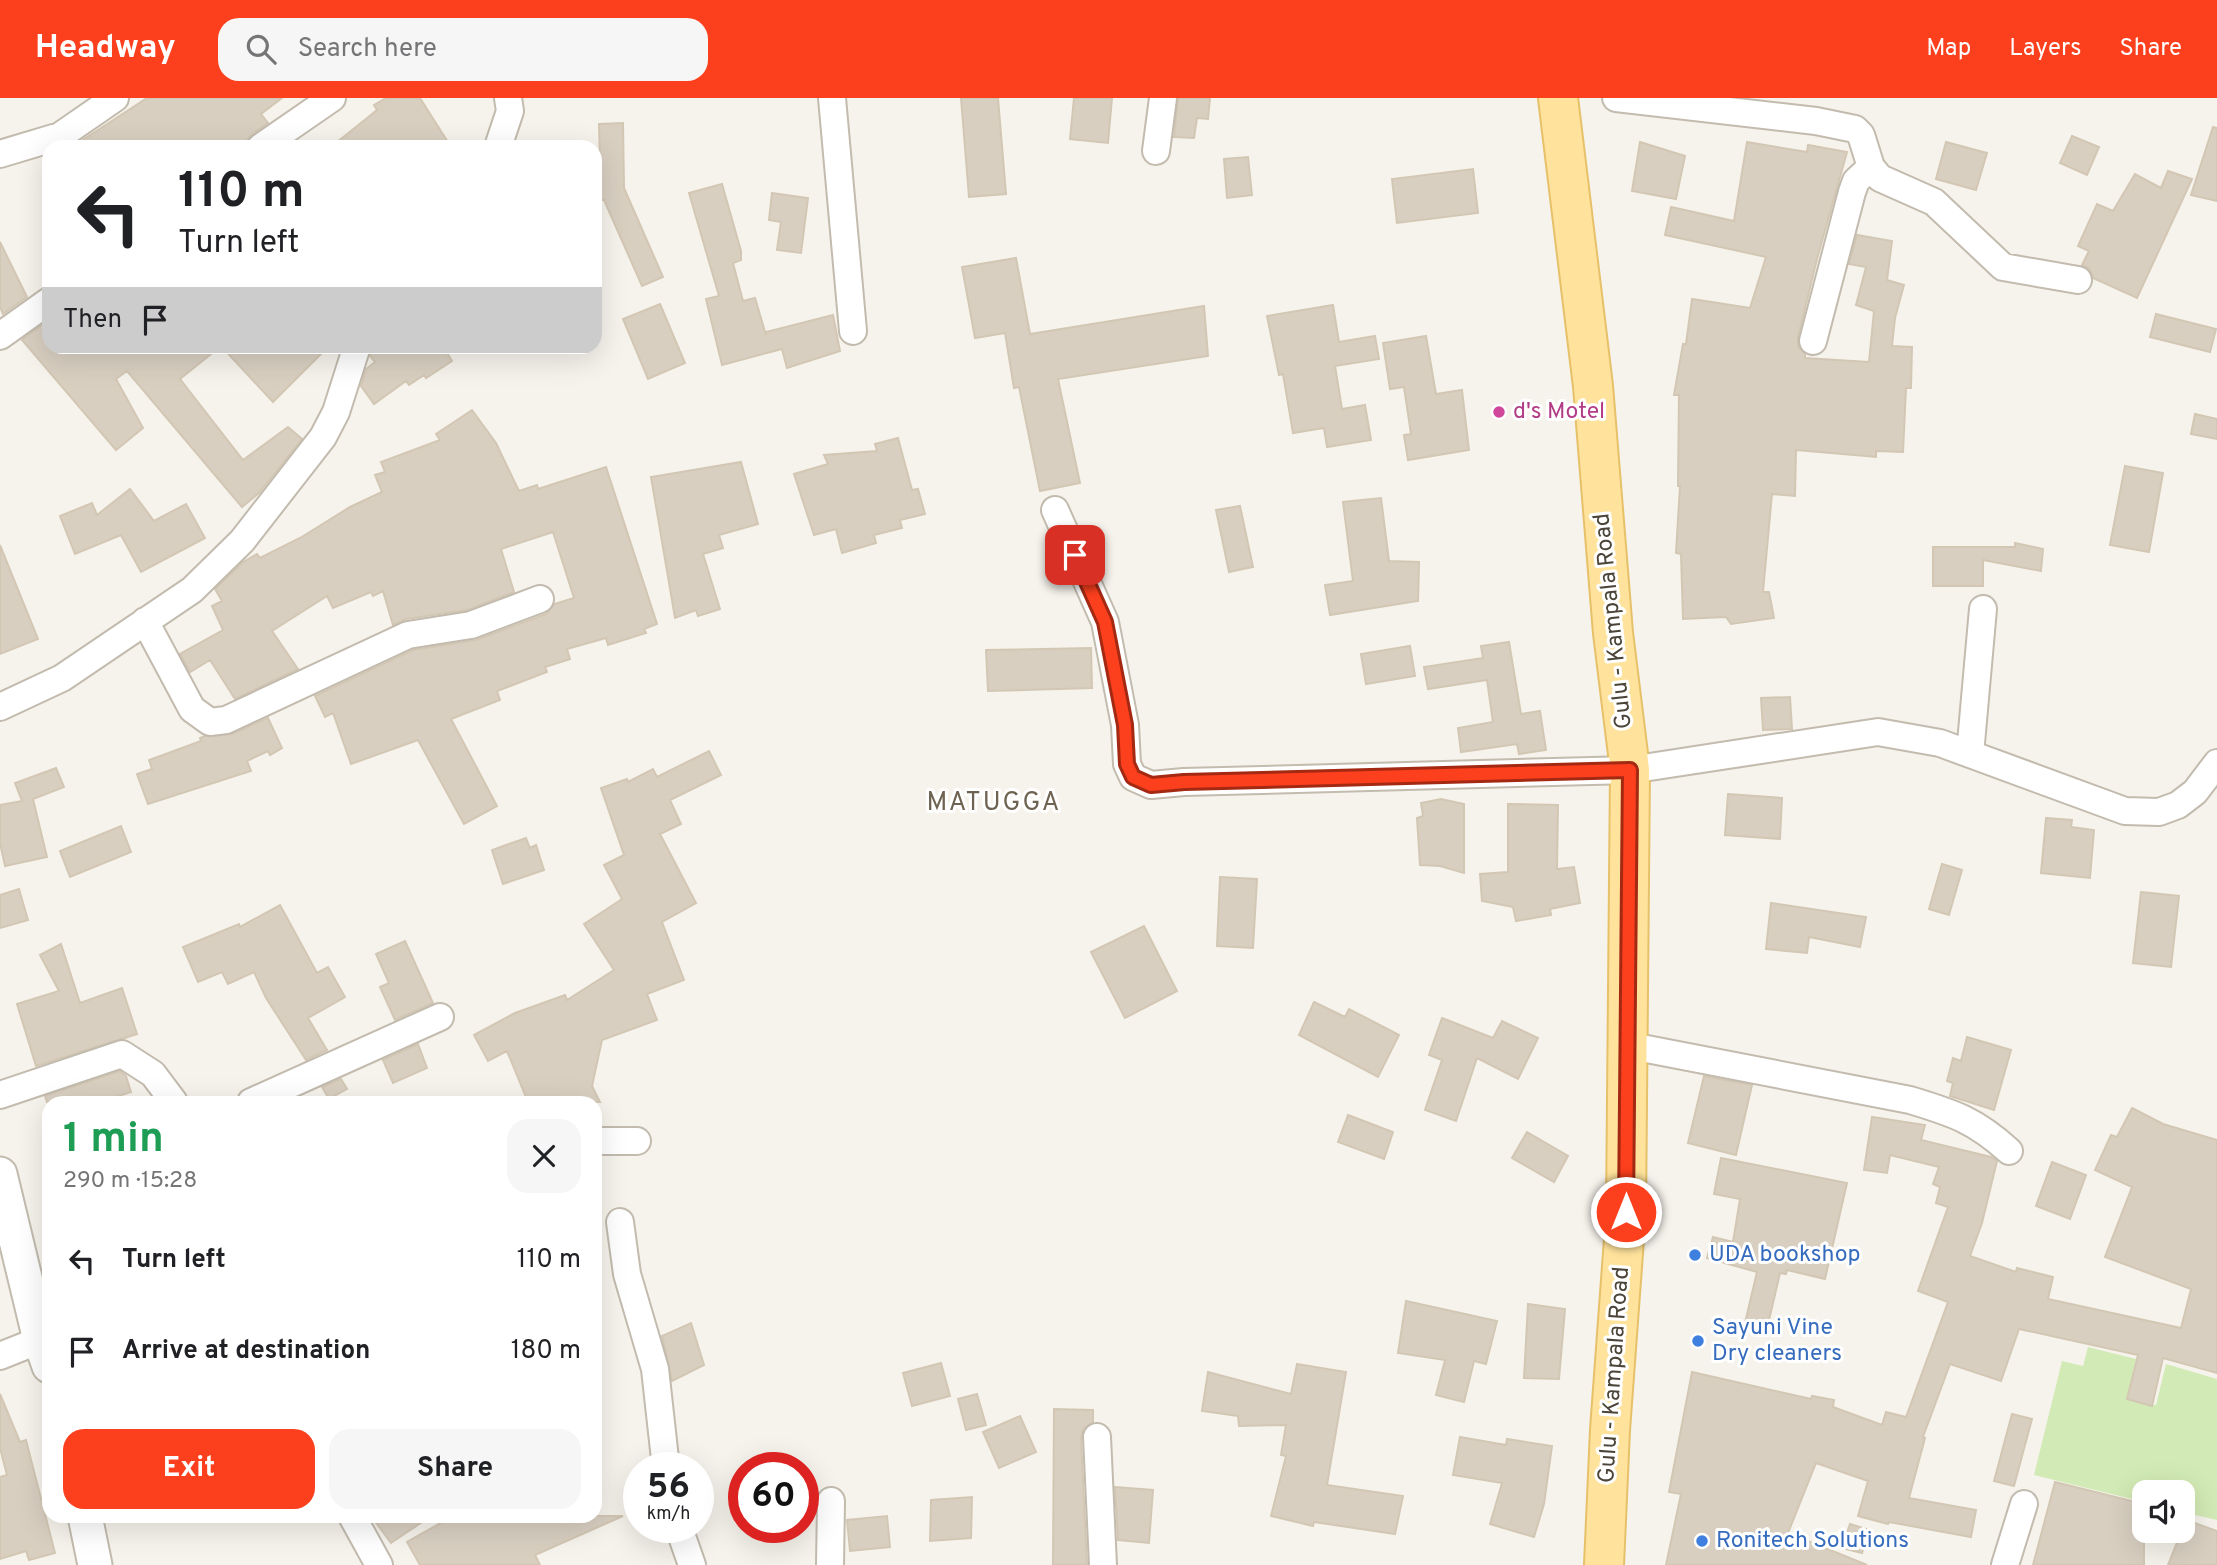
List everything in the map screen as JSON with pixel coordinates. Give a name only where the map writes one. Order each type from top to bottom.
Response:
[{"type":"main road","name":"Gulu - Kampala Road","points":[[1558,98],[1593,386],[1613,633],[1630,770],[1626,1212],[1610,1430],[1604,1565]]},
{"type":"street","points":[[47,140],[60,136],[115,98]]},
{"type":"street","points":[[271,140],[332,98]]},
{"type":"street","points":[[500,140],[510,111],[508,98]]},
{"type":"street","points":[[832,98],[853,331]]},
{"type":"street","points":[[1156,151],[1163,98]]},
{"type":"street","points":[[1616,98],[1843,125],[1855,129],[1861,135],[1871,167],[1880,177],[1892,185],[1934,202],[2003,268],[2078,280]]},
{"type":"street","points":[[0,154],[42,141]]},
{"type":"street","points":[[1813,341],[1852,192],[1856,181],[1871,167]]},
{"type":"street","points":[[0,336],[42,307]]},
{"type":"street","points":[[0,707],[62,678],[192,590],[242,541],[314,448],[337,412],[355,354]]},
{"type":"street","points":[[1055,510],[1105,622],[1125,725],[1127,764],[1133,777],[1151,785],[1630,770],[1878,732],[1920,738],[2125,811],[2159,812],[2179,805],[2195,792],[2217,763]]},
{"type":"street","points":[[145,621],[192,709],[210,722],[226,720],[408,635],[471,625],[540,599]]},
{"type":"street","points":[[1969,754],[1983,608]]},
{"type":"street","points":[[264,1096],[440,1017]]},
{"type":"street","points":[[1626,1045],[1910,1100],[1954,1114],[1985,1129],[2009,1151]]},
{"type":"street","points":[[0,1095],[122,1054],[153,1074],[170,1096]]},
{"type":"street","points":[[602,1141],[637,1141]]},
{"type":"street","points":[[0,1174],[42,1345]]},
{"type":"street","points":[[620,1222],[627,1275],[655,1369],[664,1452]]},
{"type":"street","points":[[0,1356],[42,1353]]},
{"type":"street","points":[[1097,1437],[1103,1565]]},
{"type":"street","points":[[830,1565],[831,1501]]},
{"type":"street","points":[[2005,1565],[2024,1504]]},
{"type":"street","points":[[86,1523],[95,1565]]},
{"type":"street","points":[[356,1523],[379,1565]]},
{"type":"street","points":[[684,1543],[692,1565]]},
{"type":"green space","points":[[2088,1347],[2136,1359],[2127,1399],[2156,1405],[2166,1364],[2217,1379],[2217,1520],[2195,1515],[2195,1480],[2132,1480],[2132,1499],[2034,1475],[2062,1361],[2083,1366]]},
{"type":"building","points":[[147,98],[282,98],[261,114],[268,123],[247,140],[83,140]]},
{"type":"building","points":[[386,98],[420,98],[447,140],[340,140],[377,110],[374,105]]},
{"type":"building","points":[[961,98],[998,98],[1006,194],[969,197]]},
{"type":"building","points":[[1074,98],[1112,98],[1108,143],[1070,139]]},
{"type":"building","points":[[1178,98],[1210,98],[1208,119],[1197,118],[1194,138],[1174,137]]},
{"type":"building","points":[[623,123],[624,188],[663,277],[642,286],[602,200],[602,140],[599,140],[599,124]]},
{"type":"building","points":[[2213,127],[2217,128],[2217,201],[2191,195]]},
{"type":"building","points":[[2072,136],[2099,147],[2087,175],[2060,163]]},
{"type":"building","points":[[1640,142],[1685,156],[1676,199],[1632,191]]},
{"type":"building","points":[[1747,142],[1807,152],[1808,145],[1847,152],[1817,259],[1798,346],[1805,358],[1869,362],[1874,311],[1856,305],[1866,267],[1849,264],[1857,235],[1892,241],[1887,280],[1904,285],[1895,318],[1892,346],[1912,347],[1911,388],[1906,388],[1903,452],[1876,451],[1876,457],[1796,450],[1795,496],[1772,494],[1763,592],[1769,592],[1774,618],[1731,624],[1726,617],[1683,619],[1681,554],[1676,553],[1680,486],[1679,395],[1674,395],[1683,344],[1686,344],[1692,299],[1750,308],[1766,257],[1665,235],[1671,207],[1734,221]]},
{"type":"building","points":[[1946,142],[1987,153],[1976,190],[1936,179]]},
{"type":"building","points":[[1248,157],[1252,195],[1227,198],[1224,159]]},
{"type":"building","points":[[1473,169],[1478,213],[1397,223],[1392,179]]},
{"type":"building","points":[[2168,171],[2192,179],[2137,298],[2093,278],[2089,268],[2082,265],[2089,251],[2078,246],[2097,204],[2113,211],[2135,174],[2161,188]]},
{"type":"building","points":[[722,184],[741,251],[741,260],[733,263],[743,301],[755,298],[766,335],[766,332],[833,315],[840,351],[787,368],[782,349],[722,365],[706,299],[719,296],[689,193]]},
{"type":"building","points":[[772,193],[808,198],[801,253],[777,250],[781,222],[769,220]]},
{"type":"building","points":[[0,242],[27,297],[3,314],[0,307]]},
{"type":"building","points":[[1016,258],[1030,334],[1204,306],[1208,356],[1058,379],[1080,483],[1040,491],[1019,387],[1014,388],[1005,333],[975,338],[962,267]]},
{"type":"building","points":[[660,304],[685,363],[648,379],[623,319]]},
{"type":"building","points":[[1333,305],[1339,342],[1375,336],[1379,359],[1335,366],[1342,409],[1365,405],[1371,440],[1327,447],[1324,428],[1293,433],[1283,374],[1279,375],[1267,316]]},
{"type":"building","points":[[2156,314],[2216,329],[2210,352],[2150,337]]},
{"type":"building","points":[[42,325],[42,354],[211,354],[180,379],[243,460],[288,427],[302,439],[259,493],[242,507],[127,371],[116,379],[143,428],[116,450],[22,340]]},
{"type":"building","points":[[1426,336],[1436,394],[1462,390],[1469,450],[1408,460],[1404,435],[1411,434],[1404,387],[1390,389],[1383,343]]},
{"type":"building","points":[[228,354],[321,354],[273,402]]},
{"type":"building","points":[[448,354],[452,361],[426,378],[424,375],[409,385],[406,381],[374,404],[361,386],[366,369],[375,362],[370,356]]},
{"type":"building","points":[[472,410],[496,443],[519,491],[537,485],[538,489],[606,467],[657,624],[644,629],[646,633],[608,645],[606,638],[567,649],[570,659],[545,667],[547,672],[497,691],[500,700],[451,719],[497,806],[464,824],[418,740],[351,764],[333,713],[325,717],[315,696],[413,650],[476,640],[546,614],[554,604],[574,598],[553,532],[501,549],[514,592],[467,610],[406,619],[393,625],[383,591],[373,596],[371,592],[333,608],[327,596],[272,631],[298,669],[235,699],[210,660],[190,672],[180,654],[223,630],[212,606],[222,601],[215,589],[243,562],[257,554],[260,558],[300,538],[350,507],[382,492],[375,475],[385,472],[381,462],[440,440],[436,434]]},
{"type":"building","points":[[2195,414],[2217,419],[2217,439],[2191,434]]},
{"type":"building","points":[[898,438],[912,490],[918,489],[925,514],[900,520],[902,528],[874,535],[876,543],[842,553],[836,529],[814,535],[794,474],[828,464],[824,455],[877,451],[875,444]]},
{"type":"building","points":[[741,462],[758,524],[719,535],[723,548],[703,554],[720,609],[698,616],[696,610],[675,618],[651,477]]},
{"type":"building","points":[[2125,466],[2163,473],[2149,552],[2110,545]]},
{"type":"building","points":[[130,489],[154,521],[186,504],[205,538],[141,572],[121,535],[75,554],[60,516],[92,503],[97,515]]},
{"type":"building","points":[[1381,498],[1389,561],[1419,562],[1418,601],[1330,615],[1325,585],[1353,581],[1343,502]]},
{"type":"building","points":[[1240,506],[1253,567],[1229,572],[1216,510]]},
{"type":"building","points":[[2015,543],[2043,549],[2041,571],[1983,560],[1983,586],[1933,586],[1933,547],[2015,547]]},
{"type":"building","points":[[0,545],[38,639],[0,654]]},
{"type":"building","points":[[1509,642],[1521,714],[1540,711],[1546,750],[1519,754],[1517,744],[1461,752],[1458,728],[1493,722],[1487,680],[1428,689],[1424,667],[1483,658],[1481,646]]},
{"type":"building","points":[[1410,646],[1415,676],[1366,684],[1361,654]]},
{"type":"building","points":[[1091,648],[1092,688],[988,691],[986,650]]},
{"type":"building","points":[[1790,697],[1792,729],[1763,730],[1761,698]]},
{"type":"building","points":[[268,718],[282,748],[270,755],[268,751],[247,761],[251,771],[148,804],[137,774],[152,769],[149,760],[201,741],[200,738],[205,736],[232,734]]},
{"type":"building","points":[[709,751],[721,775],[670,800],[681,824],[660,834],[696,903],[662,922],[684,980],[647,994],[657,1020],[602,1040],[592,1086],[597,1096],[526,1096],[507,1051],[488,1061],[474,1035],[515,1013],[565,995],[567,1000],[614,970],[584,924],[622,899],[604,865],[624,855],[601,788],[627,779],[628,782],[653,769],[657,777]]},
{"type":"building","points":[[56,768],[64,787],[33,799],[47,857],[5,866],[0,843],[0,805],[22,801],[15,783]]},
{"type":"building","points":[[1728,794],[1782,798],[1780,839],[1725,835]]},
{"type":"building","points":[[1441,799],[1464,804],[1464,873],[1440,866],[1420,865],[1417,818],[1423,816],[1421,803]]},
{"type":"building","points":[[1508,804],[1558,805],[1557,869],[1574,867],[1580,903],[1550,909],[1551,915],[1516,921],[1513,907],[1482,901],[1480,874],[1508,872]]},
{"type":"building","points":[[2046,818],[2072,820],[2071,827],[2094,830],[2090,878],[2041,873]]},
{"type":"building","points":[[121,826],[131,852],[70,877],[60,851]]},
{"type":"building","points":[[526,838],[530,848],[536,845],[544,870],[503,884],[492,850]]},
{"type":"building","points":[[1942,864],[1962,870],[1949,915],[1929,909]]},
{"type":"building","points":[[1220,877],[1257,879],[1253,948],[1217,946]]},
{"type":"building","points":[[19,889],[28,920],[0,928],[0,895]]},
{"type":"building","points":[[2141,892],[2179,896],[2171,967],[2133,963]]},
{"type":"building","points":[[1771,903],[1866,917],[1860,947],[1809,937],[1807,953],[1766,949]]},
{"type":"building","points":[[280,905],[317,973],[328,967],[345,997],[308,1018],[327,1050],[306,1060],[266,998],[254,972],[228,984],[222,972],[198,982],[183,947],[239,924],[240,927]]},
{"type":"building","points":[[1144,926],[1177,991],[1125,1018],[1091,952]]},
{"type":"building","points":[[405,941],[433,1003],[395,1020],[380,987],[389,983],[376,954]]},
{"type":"building","points":[[61,944],[80,1003],[122,988],[137,1034],[36,1066],[17,1004],[59,991],[40,955]]},
{"type":"building","points":[[1314,1002],[1345,1017],[1349,1009],[1399,1035],[1378,1077],[1299,1035]]},
{"type":"building","points":[[1442,1018],[1493,1038],[1502,1021],[1538,1038],[1518,1079],[1477,1058],[1456,1121],[1425,1110],[1442,1060],[1429,1055]]},
{"type":"building","points":[[1967,1037],[2011,1050],[1994,1110],[1950,1096],[1953,1083],[1947,1081],[1953,1058],[1961,1061]]},
{"type":"building","points":[[418,1044],[427,1068],[393,1083],[383,1060]]},
{"type":"building","points":[[120,1071],[126,1076],[131,1092],[118,1096],[45,1096]]},
{"type":"building","points":[[1704,1076],[1752,1085],[1736,1155],[1688,1143]]},
{"type":"building","points":[[341,1079],[347,1089],[334,1096],[327,1096],[322,1087]]},
{"type":"building","points":[[2132,1108],[2163,1124],[2217,1140],[2217,1373],[2163,1358],[2152,1406],[2127,1399],[2138,1355],[2019,1329],[2001,1381],[1950,1364],[1923,1437],[1925,1438],[1909,1498],[1976,1510],[1971,1537],[1889,1522],[1888,1524],[1858,1516],[1868,1481],[1816,1463],[1788,1533],[1867,1565],[1666,1565],[1681,1494],[1669,1492],[1692,1372],[1811,1399],[1812,1396],[1834,1400],[1833,1407],[1882,1425],[1886,1412],[1906,1417],[1948,1302],[1918,1291],[1948,1207],[1936,1203],[1940,1187],[1933,1184],[1939,1167],[1890,1155],[1887,1173],[1864,1170],[1872,1117],[1925,1125],[1921,1140],[1991,1157],[1997,1161],[1982,1223],[1970,1256],[2016,1272],[2017,1268],[2053,1277],[2048,1299],[2181,1328],[2191,1289],[2105,1257],[2132,1187],[2095,1170],[2111,1135],[2117,1137]]},
{"type":"building","points":[[1348,1115],[1393,1132],[1384,1159],[1338,1142]]},
{"type":"building","points":[[1527,1132],[1568,1156],[1554,1182],[1512,1158]]},
{"type":"building","points":[[1721,1158],[1847,1183],[1825,1279],[1787,1270],[1786,1274],[1780,1273],[1766,1333],[1744,1327],[1757,1272],[1707,1258],[1713,1237],[1733,1242],[1740,1199],[1714,1194]]},
{"type":"building","points":[[2052,1162],[2086,1175],[2070,1219],[2036,1206]]},
{"type":"building","points":[[1406,1301],[1497,1321],[1486,1364],[1474,1361],[1464,1402],[1436,1395],[1445,1360],[1398,1353]]},
{"type":"building","points":[[1528,1304],[1565,1309],[1559,1379],[1524,1378]]},
{"type":"building","points":[[691,1323],[704,1365],[672,1381],[662,1336]]},
{"type":"building","points":[[941,1363],[950,1396],[912,1406],[903,1373]]},
{"type":"building","points":[[1297,1364],[1346,1372],[1327,1485],[1403,1496],[1395,1534],[1314,1522],[1313,1526],[1271,1516],[1286,1456],[1281,1455],[1286,1425],[1239,1426],[1238,1416],[1202,1411],[1208,1372],[1291,1394]]},
{"type":"building","points":[[0,1394],[20,1442],[26,1440],[42,1502],[42,1523],[47,1523],[55,1553],[29,1560],[26,1551],[0,1559],[0,1477],[7,1475],[0,1448]]},
{"type":"building","points":[[977,1394],[986,1425],[966,1430],[958,1399]]},
{"type":"building","points":[[1054,1409],[1093,1410],[1093,1422],[1083,1429],[1081,1438],[1087,1565],[1053,1565]]},
{"type":"building","points":[[2012,1414],[2032,1419],[2014,1486],[1994,1481]]},
{"type":"building","points":[[1020,1416],[1036,1452],[999,1468],[983,1432]]},
{"type":"building","points":[[1460,1437],[1506,1445],[1507,1439],[1552,1446],[1544,1504],[1534,1537],[1490,1524],[1502,1483],[1453,1475]]},
{"type":"building","points":[[2055,1482],[2132,1501],[2132,1543],[2144,1543],[2144,1565],[2033,1565]]},
{"type":"building","points":[[1115,1487],[1153,1490],[1149,1543],[1118,1540]]},
{"type":"building","points":[[972,1497],[971,1538],[930,1541],[931,1500]]},
{"type":"building","points":[[602,1516],[623,1516],[535,1555],[540,1565],[420,1565],[407,1542],[441,1523],[602,1523]]},
{"type":"building","points":[[887,1516],[890,1547],[850,1551],[847,1520]]},
{"type":"building","points":[[376,1523],[421,1523],[391,1543]]},
{"type":"building","points":[[2195,1523],[2217,1531],[2217,1565],[2168,1565],[2177,1543],[2195,1543]]},
{"type":"building","points":[[1850,1524],[1869,1530],[1862,1553],[1842,1548]]},
{"type":"place","name":"d's Motel","points":[[1499,412]]},
{"type":"place","name":"UDA bookshop","points":[[1695,1255]]},
{"type":"place","name":"Sayuni Vine Dry cleaners","points":[[1698,1341]]},
{"type":"place","name":"Ronitech Solutions","points":[[1702,1541]]},
{"type":"district","name":"MATUGGA","points":[[994,803]]},
{"type":"route","points":[[1075,555],[1105,622],[1125,725],[1127,764],[1133,777],[1151,785],[1630,770],[1626,940],[1626,1212]]}]
